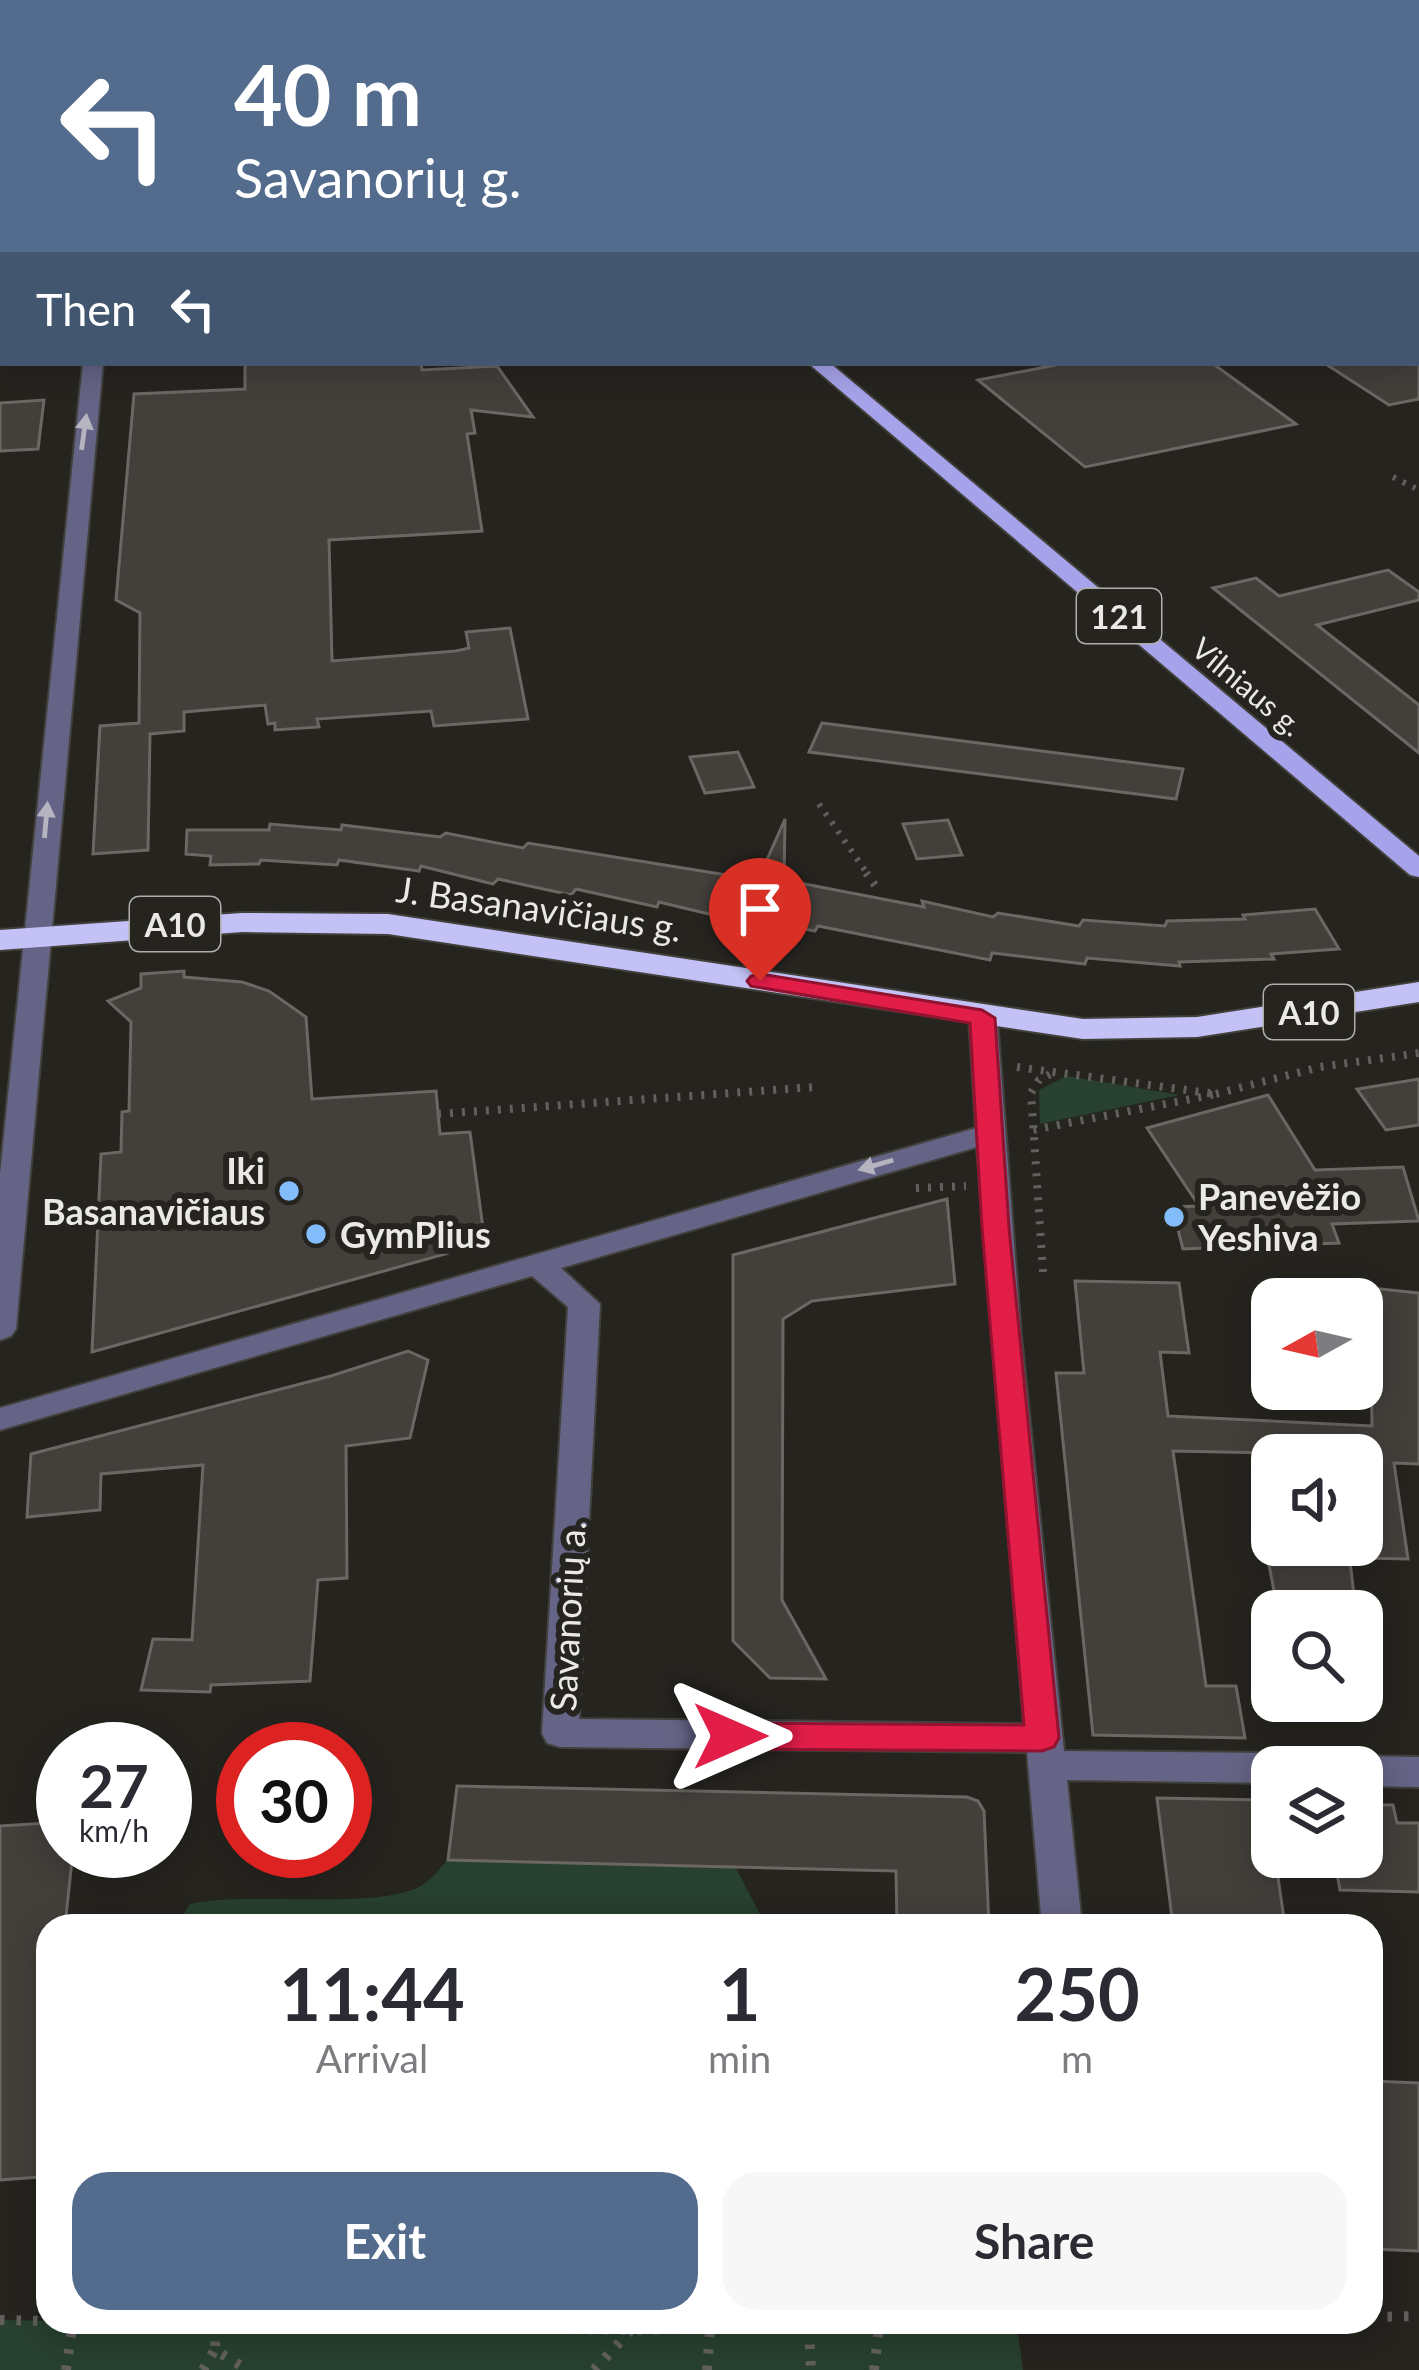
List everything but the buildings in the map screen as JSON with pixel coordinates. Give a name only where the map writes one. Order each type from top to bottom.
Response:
[{"type":"highway","name":"J. Basanavičiaus g.","points":[[0,940],[212,922],[314,919],[388,924],[982,1018],[1134,1032],[1270,1018],[1419,992]]},
{"type":"main road","name":"Vilniaus g.","points":[[822,366],[1419,869]]},
{"type":"street","points":[[0,1329],[93,366]]},
{"type":"street","points":[[982,1018],[1061,1914]]},
{"type":"street","points":[[0,1419],[989,1134]]},
{"type":"street","name":"Savanorių a.","points":[[538,1265],[584,1304],[560,1733],[1043,1751]]},
{"type":"street","points":[[1043,1751],[1251,1766]]},
{"type":"street","points":[[1383,1771],[1419,1772]]},
{"type":"path","points":[[1393,477],[1419,490]]},
{"type":"path","points":[[819,804],[878,888]]},
{"type":"path","points":[[1033,1130],[1216,1094],[1320,1067],[1419,1053]]},
{"type":"path","points":[[986,1064],[1216,1094]]},
{"type":"path","points":[[1043,1272],[1031,1093],[1039,1080],[1058,1070]]},
{"type":"path","points":[[438,1114],[815,1088]]},
{"type":"path","points":[[1383,2316],[1419,2315]]},
{"type":"path","points":[[0,2320],[36,2321]]},
{"type":"path","points":[[66,2370],[71,2334]]},
{"type":"path","points":[[203,2370],[215,2350],[216,2334]]},
{"type":"path","points":[[594,2370],[627,2334]]},
{"type":"path","points":[[707,2370],[710,2334]]},
{"type":"path","points":[[809,2334],[811,2370]]},
{"type":"path","points":[[874,2370],[878,2334]]},
{"type":"path","points":[[215,2350],[248,2370]]},
{"type":"green space","points":[[1067,1076],[1180,1095],[1040,1124],[1039,1090]]},
{"type":"green space","points":[[448,1860],[736,1868],[760,1914],[184,1914],[190,1904],[373,1898],[425,1883]]},
{"type":"green space","points":[[0,2320],[36,2321],[36,2334],[1018,2334],[1023,2370],[0,2370]]},
{"type":"place","name":"Iki Basanavičiaus","points":[[289,1191]]},
{"type":"place","name":"Panevėžio Yeshiva","points":[[1174,1217]]},
{"type":"place","name":"GymPlius","points":[[316,1234]]},
{"type":"route","points":[[730,1736],[1042,1738],[995,1228],[982,1018],[760,981]]}]
